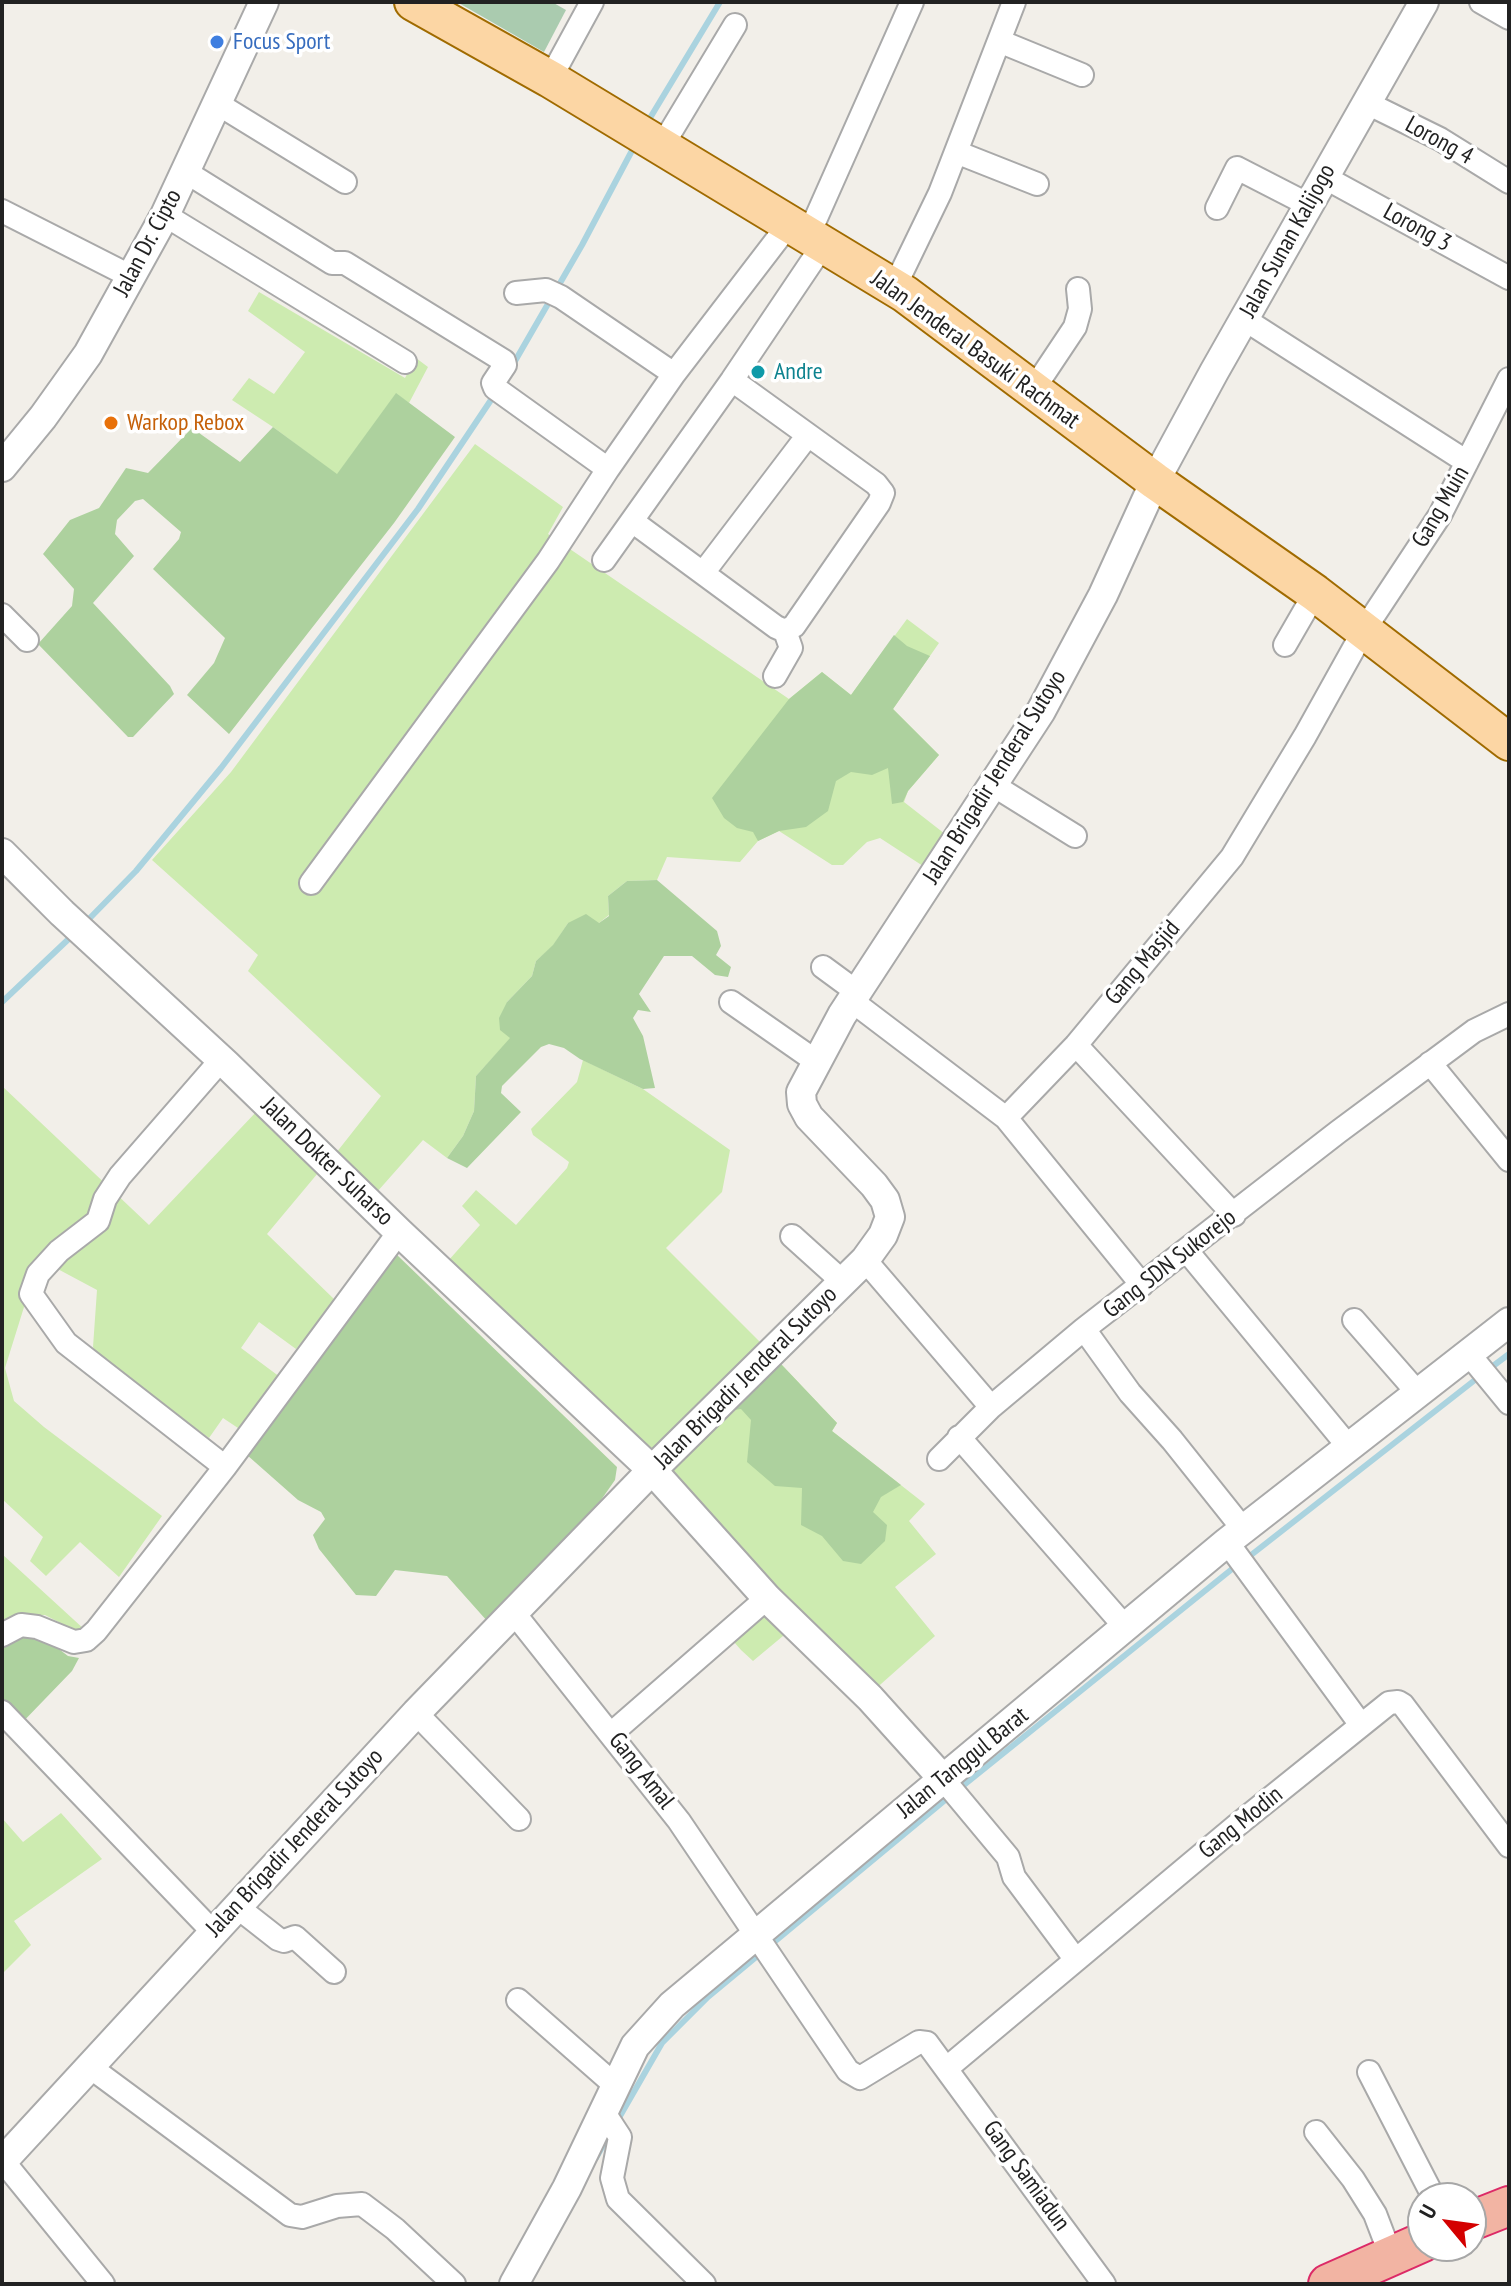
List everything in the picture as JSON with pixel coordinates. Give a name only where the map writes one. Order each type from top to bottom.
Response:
[{"type":"highway","points":[[1487,2215],[1509,2206]]},
{"type":"highway","points":[[1328,2284],[1407,2249]]},
{"type":"main road","name":"Jalan Jenderal Basuki Rachmat","points":[[413,2],[550,79],[894,288],[1155,481],[1315,593],[1509,742]]},
{"type":"street","name":"Jalan Dr. Cipto","points":[[2,467],[88,354],[165,215],[264,2]]},
{"type":"street","points":[[550,79],[592,2]]},
{"type":"street","points":[[604,560],[732,380],[807,235],[912,2]]},
{"type":"street","points":[[894,288],[940,193],[1014,2]]},
{"type":"street","name":"Jalan Sunan Kalijogo","points":[[1155,481],[1424,2]]},
{"type":"street","points":[[1481,2],[1509,18]]},
{"type":"street","points":[[651,140],[735,25]]},
{"type":"street","points":[[999,41],[1082,75]]},
{"type":"street","name":"Lorong 4","points":[[1367,103],[1440,139],[1509,182]]},
{"type":"street","points":[[218,104],[345,182]]},
{"type":"street","points":[[956,152],[1037,184]]},
{"type":"street","points":[[1217,208],[1237,168],[1309,205]]},
{"type":"street","points":[[186,172],[332,263],[345,263],[504,361],[505,365],[493,383],[501,393],[608,469]]},
{"type":"street","name":"Lorong 3","points":[[1324,177],[1509,278]]},
{"type":"street","points":[[2,211],[130,276]]},
{"type":"street","points":[[165,215],[405,362]]},
{"type":"street","points":[[311,883],[548,561],[674,374],[807,235]]},
{"type":"street","points":[[1033,390],[1075,327],[1080,309],[1078,289]]},
{"type":"street","points":[[516,293],[553,294],[674,374]]},
{"type":"street","points":[[1244,319],[1467,462]]},
{"type":"street","name":"Gang Muin","points":[[1364,630],[1440,515],[1509,379]]},
{"type":"street","points":[[732,380],[881,488],[883,493],[794,626],[785,631]]},
{"type":"street","points":[[703,573],[808,435]]},
{"type":"street","name":"Jalan Brigadir Jenderal Sutoyo","points":[[2,2161],[416,1713],[652,1470],[865,1260],[883,1235],[890,1217],[885,1200],[809,1117],[802,1104],[801,1092],[854,996],[1041,711],[1103,595],[1155,481]]},
{"type":"street","points":[[632,521],[785,631],[791,648],[775,676]]},
{"type":"street","points":[[1285,645],[1315,593]]},
{"type":"street","points":[[2,615],[27,640]]},
{"type":"street","name":"Gang Masjid","points":[[1006,1118],[1076,1045],[1232,857],[1364,630]]},
{"type":"street","points":[[993,785],[1075,836]]},
{"type":"street","name":"Jalan Dokter Suharso","points":[[2,853],[90,940],[221,1060],[652,1470],[767,1598],[870,1698],[943,1779]]},
{"type":"street","points":[[823,967],[854,996],[1006,1118],[1142,1285]]},
{"type":"street","points":[[731,1002],[817,1062]]},
{"type":"street","name":"Gang SDN Sukorejo","points":[[939,1459],[991,1407],[1084,1329],[1430,1063],[1488,1022],[1509,1014]]},
{"type":"street","points":[[1076,1045],[1234,1215]]},
{"type":"street","points":[[221,1060],[120,1176],[105,1199],[98,1221],[59,1251],[38,1274],[31,1294],[66,1343],[225,1467]]},
{"type":"street","points":[[1430,1063],[1509,1160]]},
{"type":"street","points":[[2,1635],[21,1625],[37,1627],[74,1642],[86,1640],[225,1467],[399,1232]]},
{"type":"street","points":[[792,1236],[843,1282]]},
{"type":"street","points":[[1187,1251],[1348,1446]]},
{"type":"street","points":[[865,1260],[991,1407]]},
{"type":"street","points":[[1354,1320],[1417,1392]]},
{"type":"street","name":"Jalan Tanggul Barat","points":[[514,2284],[567,2188],[611,2123],[616,2086],[635,2046],[672,2005],[762,1942],[943,1779],[1348,1446],[1417,1392],[1476,1363],[1509,1322]]},
{"type":"street","points":[[1084,1329],[1130,1393],[1172,1440],[1235,1542],[1249,1574],[1361,1725]]},
{"type":"street","points":[[1476,1363],[1505,1398]]},
{"type":"street","points":[[959,1437],[1126,1628]]},
{"type":"street","points":[[612,1733],[767,1598]]},
{"type":"street","name":"Gang Amal","points":[[514,1613],[679,1821],[853,2077],[860,2078],[923,2041],[947,2068]]},
{"type":"street","name":"Gang Modin","points":[[947,2068],[1389,1703],[1398,1702],[1509,1846]]},
{"type":"street","points":[[2,1712],[213,1932]]},
{"type":"street","points":[[416,1713],[519,1819]]},
{"type":"street","points":[[943,1779],[1008,1857],[1014,1877],[1076,1960]]},
{"type":"street","points":[[236,1906],[278,1939],[284,1941],[295,1937],[334,1972]]},
{"type":"street","points":[[518,2000],[616,2086]]},
{"type":"street","points":[[90,2067],[290,2215],[302,2217],[337,2206],[362,2204],[395,2229],[454,2284]]},
{"type":"street","name":"Gang Samiadun","points":[[947,2068],[1104,2284]]},
{"type":"street","points":[[1369,2072],[1426,2182]]},
{"type":"street","points":[[611,2123],[612,2178],[618,2199],[704,2284]]},
{"type":"street","points":[[1316,2132],[1353,2179],[1375,2214],[1407,2249]]},
{"type":"street","points":[[2,2161],[103,2284]]},
{"type":"green space","points":[[457,2],[552,2],[566,10],[544,52]]},
{"type":"green space","points":[[259,292],[405,378],[416,358],[428,367],[409,403],[396,394],[337,475],[232,400],[249,378],[274,394],[305,352],[248,311]]},
{"type":"green space","points":[[396,393],[455,437],[394,523],[229,734],[187,695],[214,663],[225,638],[153,569],[179,539],[181,532],[143,499],[135,501],[117,520],[115,534],[134,556],[93,603],[174,694],[133,737],[128,737],[38,644],[72,606],[74,589],[43,554],[70,520],[99,508],[126,468],[148,473],[192,428],[240,462],[273,427],[337,474]]},
{"type":"green space","points":[[475,444],[563,507],[548,534],[789,699],[822,672],[851,695],[907,619],[939,643],[893,709],[939,755],[908,791],[904,802],[945,834],[923,866],[880,838],[867,842],[843,865],[832,865],[779,831],[758,841],[740,862],[667,857],[657,880],[627,881],[608,896],[609,915],[599,923],[568,923],[553,946],[536,961],[532,976],[507,1002],[511,1038],[476,1076],[474,1111],[463,1136],[447,1158],[423,1140],[377,1192],[336,1153],[381,1096],[248,971],[258,955],[152,860],[231,772]]},
{"type":"green space","points":[[894,635],[907,646],[930,656],[893,709],[939,755],[908,791],[903,802],[892,804],[888,768],[872,775],[851,772],[836,781],[828,811],[806,827],[779,831],[758,841],[753,832],[737,828],[724,818],[712,798],[789,699],[822,672],[851,695]]},
{"type":"green space","points":[[657,880],[717,931],[721,946],[716,955],[731,967],[728,977],[715,975],[692,956],[664,956],[639,994],[651,1012],[638,1010],[633,1018],[643,1036],[655,1088],[643,1089],[564,1048],[549,1044],[541,1047],[502,1086],[501,1093],[521,1112],[467,1168],[447,1158],[463,1136],[474,1111],[476,1076],[510,1038],[500,1030],[499,1018],[507,1002],[532,976],[536,961],[553,945],[568,923],[586,914],[599,923],[609,916],[608,896],[627,881]]},
{"type":"green space","points":[[583,1060],[643,1089],[730,1150],[722,1192],[666,1248],[837,1423],[832,1431],[925,1504],[909,1521],[936,1554],[895,1587],[935,1636],[872,1692],[795,1626],[753,1661],[741,1650],[727,1634],[770,1596],[645,1450],[448,1261],[480,1225],[462,1206],[476,1190],[516,1225],[567,1168],[569,1162],[533,1135],[531,1129],[577,1082]]},
{"type":"green space","points":[[2,1086],[149,1225],[257,1111],[318,1173],[267,1234],[336,1301],[296,1349],[259,1322],[241,1348],[280,1377],[241,1430],[223,1418],[209,1438],[98,1357],[93,1347],[97,1290],[39,1259],[5,1368],[14,1401],[162,1516],[119,1577],[80,1542],[46,1576],[30,1561],[43,1537],[2,1499]]},
{"type":"green space","points":[[396,1254],[617,1467],[615,1480],[601,1500],[488,1622],[447,1576],[395,1570],[376,1596],[356,1595],[319,1549],[313,1535],[325,1519],[321,1512],[298,1500],[247,1455],[359,1299]]},
{"type":"green space","points":[[763,1345],[837,1423],[832,1431],[901,1485],[881,1497],[873,1512],[887,1525],[885,1541],[861,1564],[843,1561],[822,1536],[801,1525],[802,1488],[775,1486],[747,1462],[751,1420],[741,1409],[728,1411]]},
{"type":"green space","points":[[2,1554],[85,1630],[72,1629],[45,1615],[25,1615],[2,1623]]},
{"type":"green space","points":[[29,1635],[43,1637],[68,1656],[79,1658],[72,1671],[16,1729],[2,1711],[2,1646]]},
{"type":"green space","points":[[61,1813],[102,1859],[14,1921],[31,1945],[2,1974],[2,1818],[23,1842]]},
{"type":"waterway","points":[[647,123],[720,2]]},
{"type":"waterway","points":[[511,368],[636,143]]},
{"type":"waterway","points":[[86,922],[136,871],[221,768],[418,509],[495,394]]},
{"type":"waterway","points":[[2,1002],[75,933]]},
{"type":"waterway","points":[[1489,1369],[1509,1354]]},
{"type":"waterway","points":[[1246,1559],[1480,1376]]},
{"type":"waterway","points":[[959,1789],[1237,1565]]},
{"type":"waterway","points":[[616,2123],[662,2043],[708,1997],[950,1796]]},
{"type":"waterway","points":[[596,2158],[610,2133]]},
{"type":"place","name":"Focus Sport","points":[[217,42]]},
{"type":"place","name":"Andre","points":[[758,372]]},
{"type":"place","name":"Warkop Rebox","points":[[111,423]]}]
